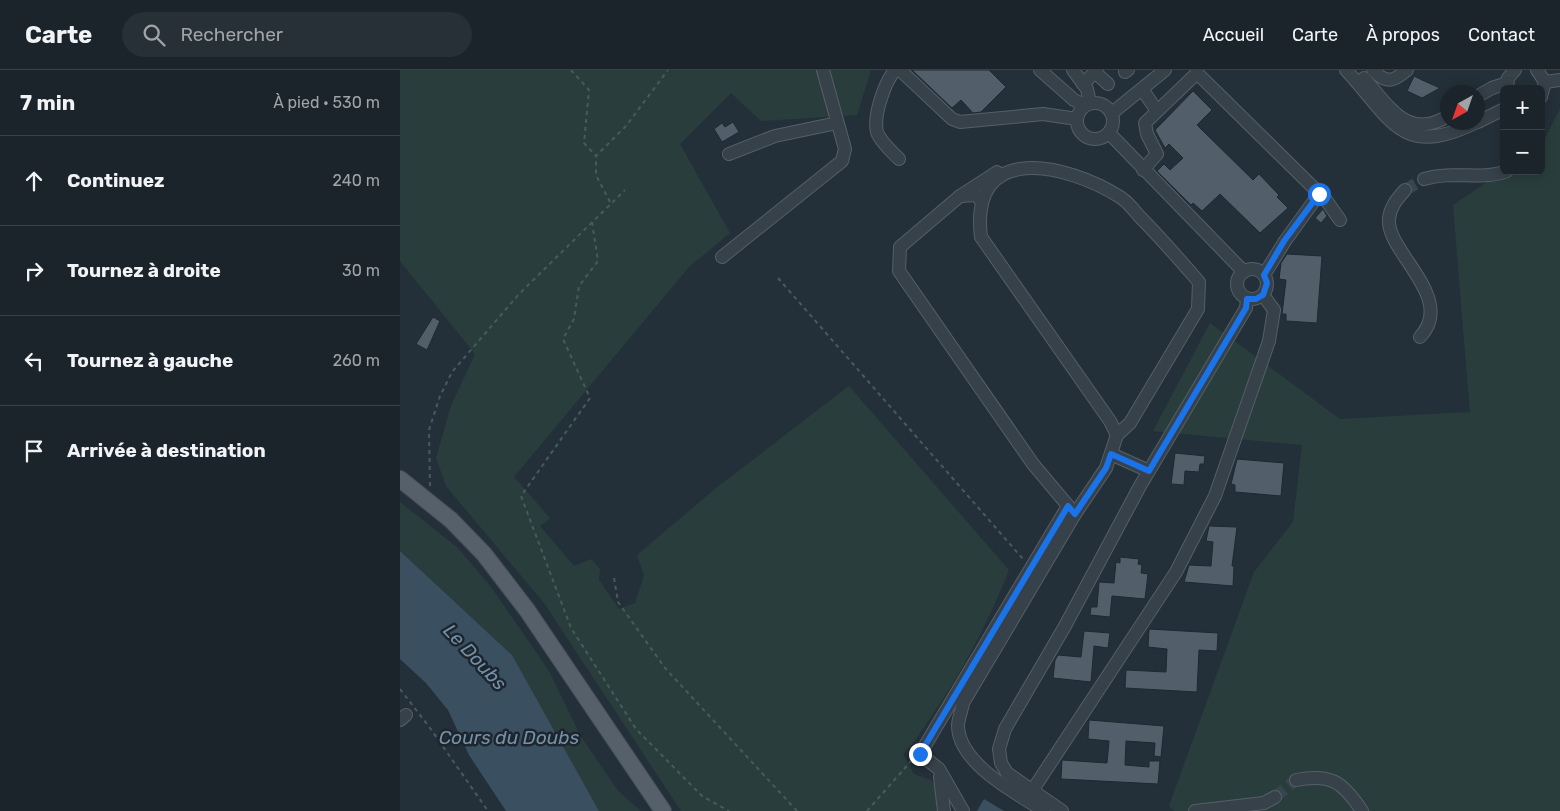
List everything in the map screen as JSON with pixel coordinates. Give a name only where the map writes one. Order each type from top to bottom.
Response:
[{"type":"main road","points":[[400,479],[451,520],[490,561],[527,610],[662,811]]},
{"type":"main road","points":[[400,489],[458,538],[488,571],[529,627],[652,811]]},
{"type":"street","points":[[722,257],[842,161],[845,149],[823,70]]},
{"type":"street","points":[[895,70],[884,88],[876,123],[878,134],[898,160]]},
{"type":"street","points":[[900,70],[952,119],[960,122],[1043,114],[1077,119]]},
{"type":"street","points":[[1040,70],[1074,100],[1088,104],[1105,105],[1112,113],[1114,123],[1109,133],[1100,138],[1088,138],[1080,130],[1077,119]]},
{"type":"street","points":[[1073,70],[1087,89],[1088,104],[1077,119]]},
{"type":"street","points":[[1112,113],[1165,70]]},
{"type":"street","points":[[1346,70],[1396,126],[1418,137],[1435,138],[1456,130]]},
{"type":"street","points":[[1357,70],[1397,114],[1412,125],[1435,123],[1440,120]]},
{"type":"street","points":[[1373,70],[1389,82],[1395,80],[1406,70]]},
{"type":"street","points":[[1537,70],[1545,82],[1544,85]]},
{"type":"street","points":[[1143,170],[1157,154],[1147,134],[1145,123],[1197,73],[1319,194],[1340,220]]},
{"type":"street","points":[[1083,84],[1093,74],[1097,74],[1108,84]]},
{"type":"street","points":[[1485,92],[1510,77]]},
{"type":"street","points":[[1545,82],[1560,80]]},
{"type":"street","points":[[1142,89],[1157,111]]},
{"type":"street","points":[[1485,118],[1500,111]]},
{"type":"street","points":[[729,154],[775,136],[837,123]]},
{"type":"street","points":[[1109,133],[1244,272]]},
{"type":"street","points":[[963,811],[939,769],[920,754],[1031,568],[1072,510],[1106,468],[1117,435],[1130,423],[1198,309],[1199,282],[1167,244],[1122,198],[1074,174],[1030,166],[1015,168],[997,172],[960,196],[900,247],[899,271],[1033,464],[1072,510]]},
{"type":"street","points":[[1015,168],[998,178],[988,188],[982,201],[979,222],[981,237],[1110,421],[1117,435]]},
{"type":"street","points":[[1424,179],[1452,174],[1490,176],[1500,173]]},
{"type":"street","points":[[1405,190],[1391,208],[1388,222],[1393,236],[1411,265],[1430,303],[1427,329],[1420,337]]},
{"type":"street","points":[[1264,275],[1284,241],[1319,194]]},
{"type":"street","points":[[960,196],[974,195],[982,201]]},
{"type":"street","points":[[1257,270],[1264,275],[1267,283],[1263,295],[1256,299],[1247,299],[1240,293],[1237,284],[1244,272],[1257,270]]},
{"type":"street","points":[[1032,791],[1176,572],[1215,496],[1269,341],[1274,310],[1263,295]]},
{"type":"street","points":[[1062,811],[1008,773],[1001,763],[999,749],[1005,729],[1065,626],[1149,471],[1246,308],[1247,299]]},
{"type":"street","points":[[1111,454],[1149,471]]},
{"type":"street","points":[[1044,811],[978,765],[964,749],[958,726],[964,703],[1072,510]]},
{"type":"street","points":[[939,769],[944,811]]},
{"type":"street","points":[[1296,780],[1318,776],[1340,784],[1362,811]]},
{"type":"street","points":[[1195,811],[1264,803],[1275,797]]},
{"type":"path","points":[[571,70],[589,90],[584,143],[596,156],[596,174],[610,202]]},
{"type":"path","points":[[596,156],[626,126],[668,70]]},
{"type":"path","points":[[423,496],[430,485],[429,430],[440,396],[452,372],[519,294],[610,202],[625,190]]},
{"type":"path","points":[[592,222],[598,261],[579,286],[574,319],[564,339],[590,398],[521,496],[570,628],[636,729],[702,796],[728,811]]},
{"type":"path","points":[[778,278],[1031,568]]},
{"type":"path","points":[[614,578],[618,602],[665,668],[797,811]]},
{"type":"path","points":[[400,689],[430,728],[488,811]]},
{"type":"path","points":[[867,811],[903,769],[920,754]]},
{"type":"green space","points":[[400,70],[871,70],[857,115],[761,121],[731,93],[680,144],[730,233],[689,267],[514,477],[550,518],[540,526],[574,566],[591,559],[600,569],[599,580],[619,609],[635,603],[644,575],[637,555],[715,489],[849,386],[1009,570],[993,608],[964,664],[918,737],[903,754],[914,774],[931,780],[938,790],[939,811],[681,811],[544,603],[446,486],[436,458],[451,406],[475,354],[400,261]]},
{"type":"green space","points":[[1560,109],[1560,811],[1174,811],[1169,806],[1254,572],[1293,522],[1302,445],[1153,431],[1210,323],[1340,419],[1470,412],[1453,205],[1500,174],[1545,175],[1545,138]]},
{"type":"green space","points":[[400,502],[458,548],[491,587],[549,671],[580,735],[618,791],[641,811],[599,811],[512,655],[400,551]]},
{"type":"water","name":"Cours du Doubs","points":[[400,551],[512,655],[599,811],[506,811],[469,755],[448,710],[426,683],[400,659]]},
{"type":"water","points":[[984,799],[1004,811],[977,811]]},
{"type":"building","points":[[912,70],[989,70],[1006,87],[981,112],[973,113],[961,100],[952,108]]},
{"type":"building","points":[[1414,76],[1440,88],[1422,98],[1407,91]]},
{"type":"building","points":[[1193,91],[1212,110],[1197,125],[1253,180],[1259,174],[1279,195],[1277,197],[1288,208],[1260,233],[1220,194],[1202,211],[1193,203],[1191,205],[1157,171],[1164,164],[1170,170],[1183,158],[1169,144],[1165,148],[1155,130]]},
{"type":"building","points":[[733,122],[739,132],[722,142],[714,129],[722,123],[725,127]]},
{"type":"building","points":[[1323,209],[1327,216],[1321,223],[1315,218]]},
{"type":"building","points":[[1287,254],[1322,256],[1317,323],[1286,321],[1286,314],[1282,314],[1286,280],[1279,279],[1281,263]]},
{"type":"building","points":[[433,317],[440,321],[427,350],[416,344]]},
{"type":"building","points":[[1175,453],[1205,456],[1204,464],[1200,464],[1199,472],[1185,471],[1184,485],[1171,484]]},
{"type":"building","points":[[1237,459],[1284,463],[1281,496],[1235,492],[1235,485],[1231,484]]},
{"type":"building","points":[[1209,526],[1237,527],[1232,566],[1234,566],[1233,586],[1184,582],[1189,565],[1211,566],[1213,542],[1206,541]]},
{"type":"building","points":[[1120,557],[1139,559],[1138,564],[1142,565],[1141,573],[1148,574],[1145,599],[1112,596],[1110,617],[1090,615],[1091,607],[1097,607],[1099,582],[1114,583],[1116,562],[1120,563]]},
{"type":"building","points":[[1149,629],[1218,633],[1217,651],[1199,650],[1197,692],[1125,688],[1126,670],[1166,672],[1167,649],[1148,647]]},
{"type":"building","points":[[1084,631],[1110,633],[1108,648],[1094,646],[1091,682],[1053,678],[1055,660],[1058,655],[1081,657]]},
{"type":"building","points":[[1089,720],[1164,726],[1161,757],[1154,756],[1155,743],[1126,741],[1125,765],[1149,767],[1149,761],[1160,761],[1158,784],[1061,779],[1062,760],[1107,763],[1109,741],[1088,739]]},
{"type":"tunnel","points":[[1405,190],[1424,179]]},
{"type":"tunnel","points":[[1275,797],[1296,780]]},
{"type":"route","points":[[920,754],[1068,506],[1075,514],[1106,468],[1111,454],[1149,471],[1246,308],[1247,299],[1260,298],[1263,295],[1267,288],[1264,275],[1284,241],[1319,194]]},
{"type":"water label","name":"Le Doubs","points":[[475,657]]}]
